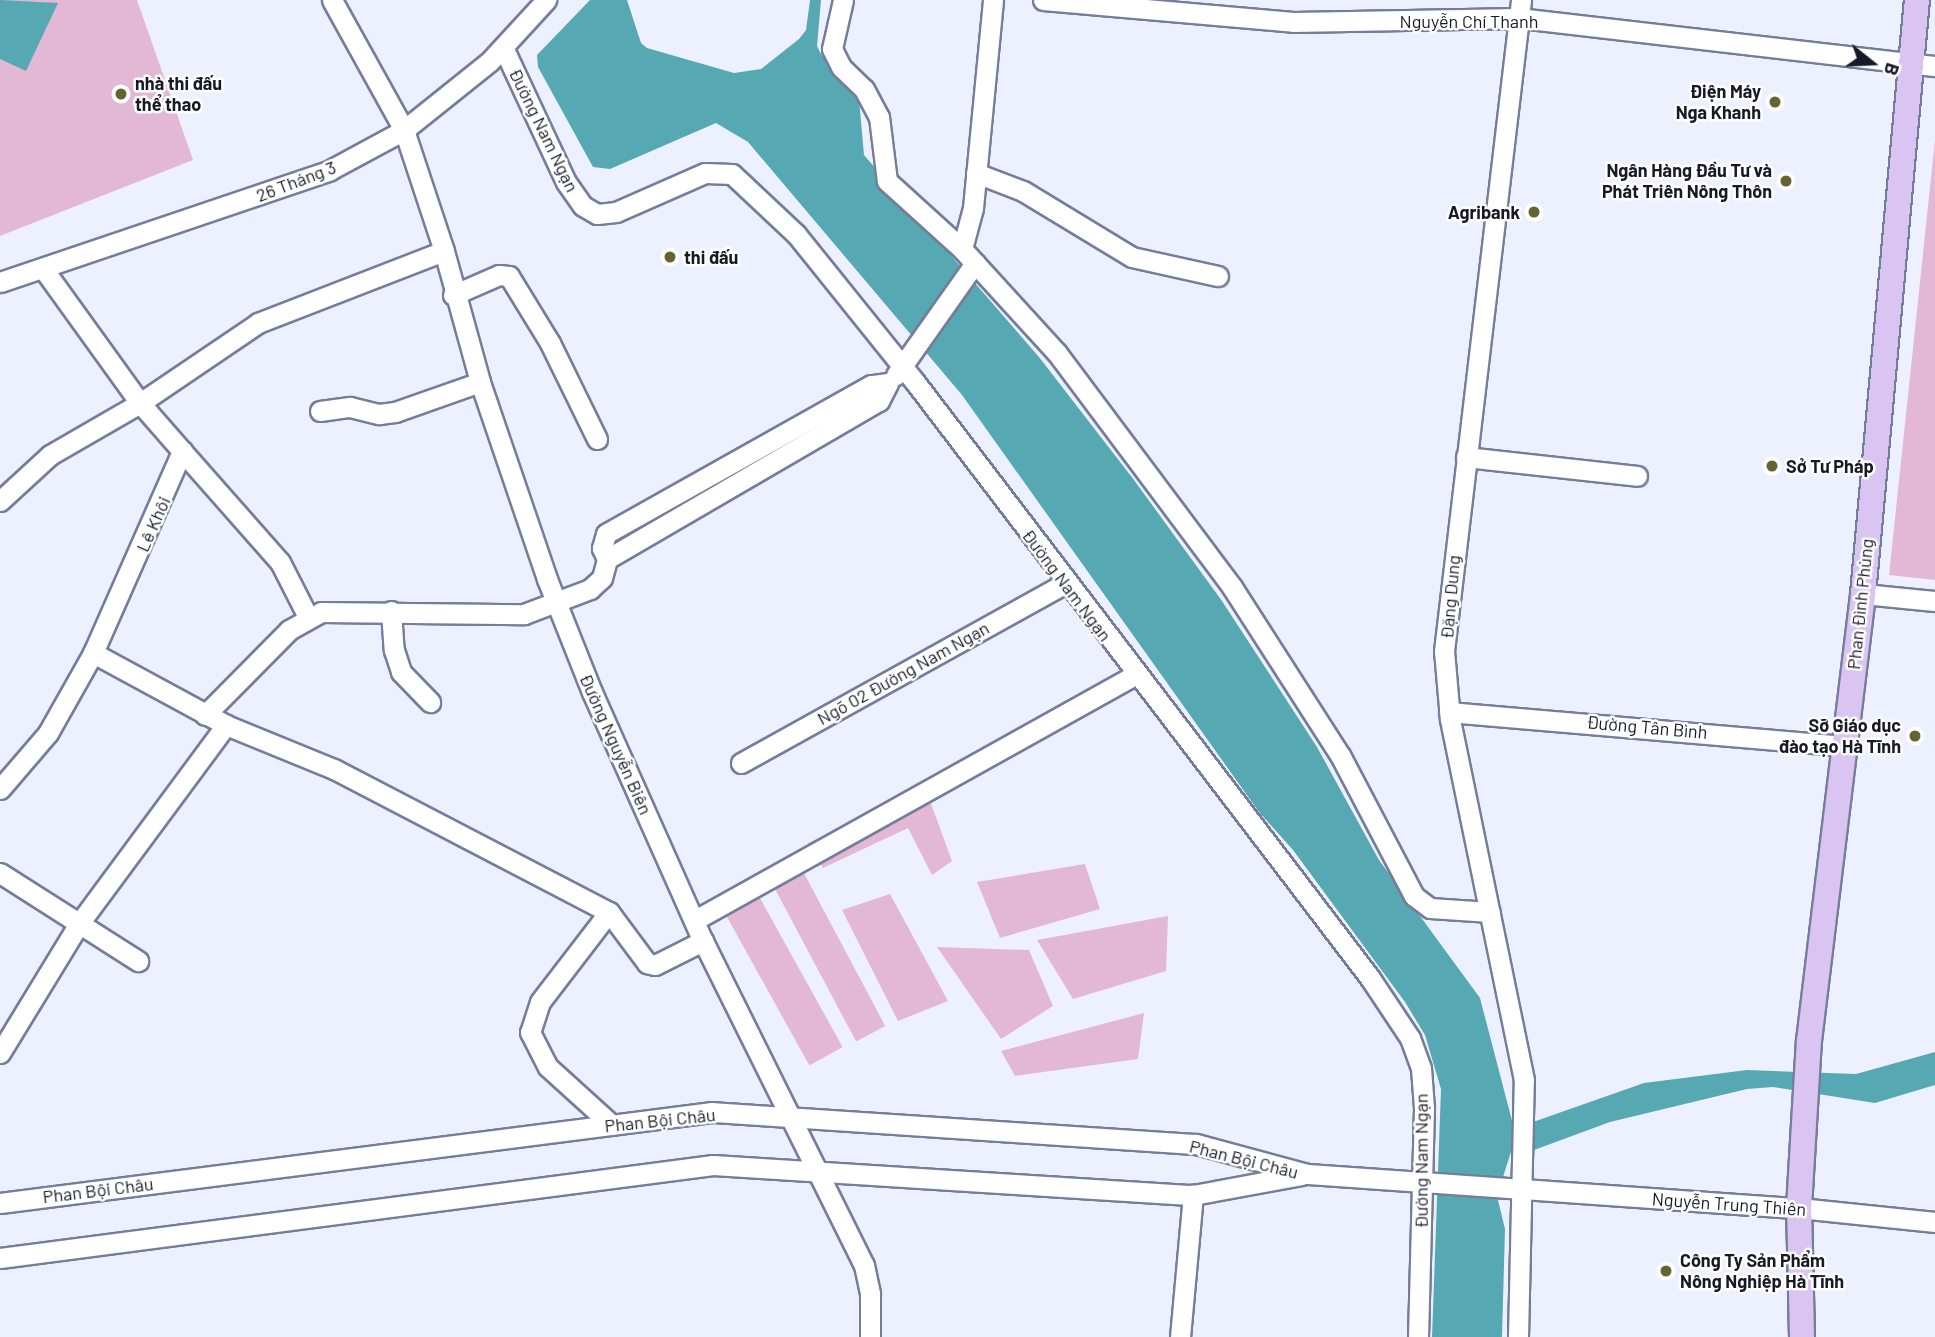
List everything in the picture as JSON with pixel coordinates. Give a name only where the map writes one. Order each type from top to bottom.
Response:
[{"type":"main road","name":"Phan Đình Phùng","points":[[1802,1337],[1799,1208],[1807,1067],[1923,65],[1917,0]]},
{"type":"street","name":"Đường Nguyễn Biên","points":[[332,0],[404,130],[444,251],[453,295],[480,383],[556,602],[703,941],[821,1172],[864,1265],[870,1294],[870,1337]]},
{"type":"street","name":"26 Tháng 3","points":[[0,282],[44,270],[330,170],[404,130],[503,47],[546,0]]},
{"type":"street","points":[[842,0],[832,49],[841,67],[864,89],[879,117],[887,181],[1057,353],[1232,587],[1340,755],[1414,897],[1430,908],[1490,912]]},
{"type":"street","points":[[205,715],[308,617],[321,612],[524,614],[590,589],[602,578],[607,559],[879,401],[888,383],[907,363],[968,262],[993,0]]},
{"type":"street","name":"Nguyễn Chí Thanh","points":[[1043,0],[1293,22],[1520,9],[1923,65]]},
{"type":"street","name":"Đặng Dung","points":[[1518,1337],[1524,1080],[1449,712],[1444,651],[1520,9]]},
{"type":"street","name":"Đường Nam Ngạn","points":[[503,47],[566,182],[583,206],[597,214],[616,212],[705,173],[732,174],[796,234],[907,363],[1135,675],[1370,978],[1410,1038],[1421,1068],[1422,1185],[1418,1337]]},
{"type":"street","points":[[976,173],[1023,191],[1132,257],[1219,276]]},
{"type":"street","points":[[0,501],[50,455],[140,403],[258,323],[444,251]]},
{"type":"street","points":[[44,270],[140,403],[280,562],[308,617]]},
{"type":"street","points":[[453,295],[499,275],[509,276],[550,343],[597,439]]},
{"type":"street","points":[[320,411],[350,407],[379,414],[395,412],[480,383]]},
{"type":"street","name":"Lê Khôi","points":[[0,789],[48,733],[93,653],[182,451]]},
{"type":"street","points":[[1466,457],[1637,476]]},
{"type":"street","name":"Ngõ 02 Đường Nam Ngạn","points":[[741,763],[1066,583]]},
{"type":"street","points":[[1863,594],[1935,601]]},
{"type":"street","points":[[391,611],[394,650],[401,672],[430,702]]},
{"type":"street","points":[[93,653],[205,715],[334,769],[608,912],[647,962],[655,965],[703,941]]},
{"type":"street","points":[[695,920],[1135,675]]},
{"type":"street","name":"Đường Tân Bình","points":[[1449,712],[1844,746]]},
{"type":"street","points":[[0,1053],[78,925],[226,725]]},
{"type":"street","points":[[0,873],[138,961]]},
{"type":"street","points":[[608,912],[540,1002],[530,1032],[548,1067],[612,1125]]},
{"type":"street","name":"Phan Bội Châu","points":[[0,1203],[712,1112],[1196,1144],[1307,1174]]},
{"type":"street","name":"Phan Bội Châu","points":[[0,1258],[713,1165],[1193,1195],[1307,1174]]},
{"type":"street","name":"Nguyễn Trung Thiên","points":[[1307,1174],[1422,1185],[1799,1208],[1935,1222]]},
{"type":"street","points":[[1180,1337],[1193,1195]]},
{"type":"shaded area","points":[[0,0],[137,0],[193,160],[0,236]]},
{"type":"shaded area","points":[[1935,140],[1935,580],[1889,575]]},
{"type":"shaded area","points":[[926,790],[952,861],[932,875],[908,828],[823,868],[808,843]]},
{"type":"shaded area","points":[[797,860],[885,1026],[856,1041],[768,875]]},
{"type":"shaded area","points":[[1085,864],[1100,909],[1000,938],[977,882]]},
{"type":"shaded area","points":[[750,880],[843,1047],[809,1065],[717,898]]},
{"type":"shaded area","points":[[890,894],[948,1001],[898,1021],[842,910]]},
{"type":"shaded area","points":[[1168,916],[1166,971],[1073,999],[1037,940]]},
{"type":"shaded area","points":[[937,947],[1029,950],[1053,1006],[1001,1039]]},
{"type":"shaded area","points":[[1144,1013],[1138,1059],[1015,1076],[1001,1051]]},
{"type":"water","points":[[0,0],[58,3],[26,71],[0,59]]},
{"type":"water","points":[[590,0],[627,0],[641,43],[647,48],[734,73],[761,69],[799,39],[806,30],[810,0],[821,0],[817,46],[822,56],[839,67],[859,99],[864,155],[1039,357],[1134,480],[1222,601],[1317,747],[1379,860],[1480,998],[1516,1136],[1497,1196],[1505,1229],[1502,1337],[1432,1337],[1441,1089],[1425,1035],[1405,1002],[1293,850],[1259,812],[962,395],[748,142],[716,123],[610,169],[593,167],[538,67],[537,55]]},
{"type":"water","points":[[1935,1052],[1935,1085],[1875,1103],[1773,1087],[1747,1089],[1610,1122],[1534,1150],[1533,1122],[1644,1083],[1747,1070],[1856,1074]]},
{"type":"place","name":"nhà thi đấu thể thao","points":[[121,94]]},
{"type":"place","name":"Điện Máy Nga Khanh","points":[[1775,102]]},
{"type":"place","name":"Ngân Hàng Đầu Tư và Phát Triên Nông Thôn","points":[[1786,181]]},
{"type":"place","name":"Agribank","points":[[1534,212]]},
{"type":"place","name":"thi đấu","points":[[670,257]]},
{"type":"place","name":"Sở Tư Pháp","points":[[1772,466]]},
{"type":"place","name":"Sỡ Giáo dục đào tạo Hà Tĩnh","points":[[1915,736]]},
{"type":"place","name":"Công Ty Sản Phẩm Nông Nghiệp Hà Tĩnh","points":[[1666,1271]]}]
